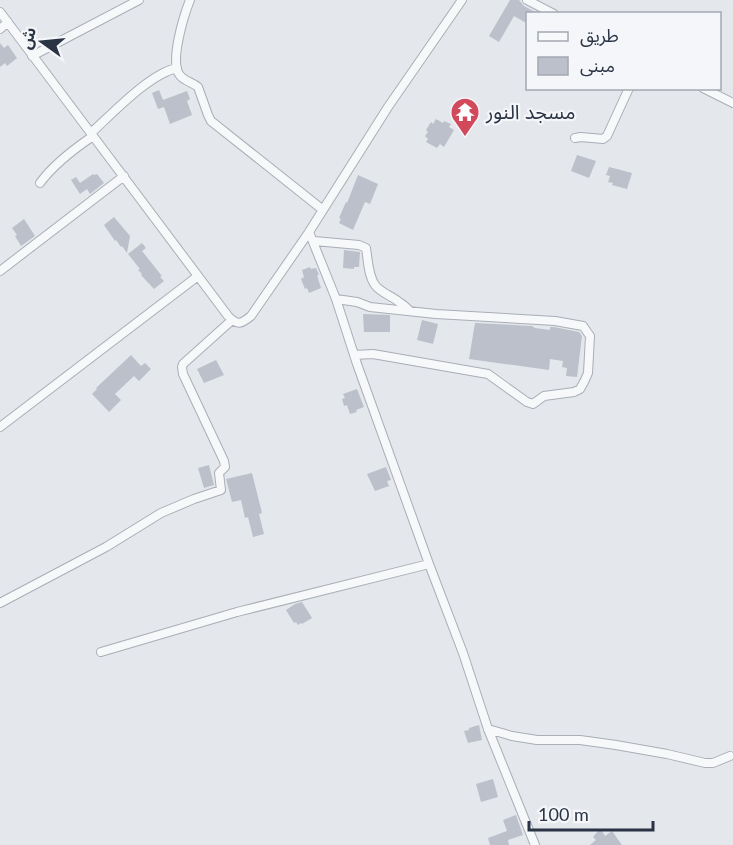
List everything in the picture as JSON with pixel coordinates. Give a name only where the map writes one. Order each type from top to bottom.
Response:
[{"type":"street","points":[[32,56],[139,0]]},
{"type":"street","points":[[190,0],[181,25],[176,62],[179,74],[198,87],[211,121],[323,210]]},
{"type":"street","points":[[527,0],[550,12]]},
{"type":"street","points":[[0,12],[232,320],[235,323],[242,323],[251,316],[312,236],[323,210],[459,1]]},
{"type":"street","points":[[0,29],[8,22]]},
{"type":"street","points":[[40,183],[145,86],[163,72],[177,68]]},
{"type":"street","points":[[575,138],[603,139],[607,136],[627,90]]},
{"type":"street","points":[[707,90],[733,103]]},
{"type":"street","points":[[0,272],[124,176]]},
{"type":"street","points":[[312,236],[463,653],[488,729],[535,845]]},
{"type":"street","points":[[312,236],[366,248],[370,273],[376,286],[410,311]]},
{"type":"street","points":[[0,427],[198,276]]},
{"type":"street","points":[[336,299],[357,302],[370,307],[436,314],[555,321],[584,326],[590,336],[588,372],[579,389],[574,392],[544,396],[533,404],[488,374],[373,354],[354,355]]},
{"type":"street","points":[[0,603],[106,547],[161,513],[194,498],[221,490],[219,473],[225,467],[224,461],[183,374],[182,367],[232,320]]},
{"type":"street","points":[[101,652],[237,612],[429,564]]},
{"type":"street","points":[[488,729],[537,740],[580,740],[616,745],[705,763],[713,763],[730,756]]},
{"type":"building","points":[[510,0],[519,0],[524,6],[535,12],[526,12],[526,23],[514,16],[499,42],[489,36]]},
{"type":"building","points":[[0,43],[4,48],[8,45],[17,58],[7,66],[5,63],[0,67]]},
{"type":"building","points":[[159,90],[163,100],[187,91],[190,99],[187,101],[192,115],[170,124],[164,107],[158,109],[152,93]]},
{"type":"building","points":[[436,119],[451,124],[449,127],[454,130],[444,147],[440,144],[437,148],[426,142],[428,139],[425,136],[428,132],[426,130]]},
{"type":"building","points":[[577,155],[596,161],[589,178],[571,171]]},
{"type":"building","points":[[609,167],[632,173],[627,189],[608,182],[610,176],[606,175]]},
{"type":"building","points":[[93,174],[97,174],[104,183],[90,194],[87,189],[80,194],[71,180],[76,177],[80,183]]},
{"type":"building","points":[[358,175],[378,184],[370,204],[365,202],[353,230],[339,223],[341,219],[339,218]]},
{"type":"building","points":[[114,217],[130,236],[127,253],[104,225]]},
{"type":"building","points":[[24,219],[35,236],[21,246],[12,228]]},
{"type":"building","points":[[142,243],[146,248],[142,251],[164,281],[154,289],[141,275],[138,270],[140,269],[128,254]]},
{"type":"building","points":[[344,250],[360,252],[359,267],[343,268]]},
{"type":"building","points":[[310,267],[311,269],[316,268],[321,288],[309,293],[301,279],[304,277],[302,270]]},
{"type":"building","points":[[363,314],[390,315],[390,332],[364,332]]},
{"type":"building","points":[[422,320],[438,324],[433,344],[417,340]]},
{"type":"building","points":[[475,323],[532,326],[550,330],[550,327],[554,327],[579,332],[582,336],[577,377],[566,376],[567,368],[562,367],[563,361],[550,359],[549,370],[469,359]]},
{"type":"building","points":[[131,355],[141,366],[145,363],[151,369],[139,381],[134,376],[115,394],[121,400],[109,412],[92,394]]},
{"type":"building","points":[[216,360],[224,375],[204,383],[197,369]]},
{"type":"building","points":[[357,389],[364,407],[350,414],[347,405],[344,406],[343,394]]},
{"type":"building","points":[[209,465],[214,485],[204,488],[198,468]]},
{"type":"building","points":[[386,467],[391,480],[387,481],[389,486],[375,491],[367,474]]},
{"type":"building","points":[[252,473],[262,513],[259,514],[264,534],[253,537],[241,500],[232,502],[226,479]]},
{"type":"building","points":[[302,602],[312,618],[298,625],[294,623],[286,610]]},
{"type":"building","points":[[479,725],[482,740],[468,743],[464,731]]},
{"type":"building","points":[[493,779],[498,797],[481,802],[476,784]]},
{"type":"building","points":[[516,815],[523,835],[508,840],[509,845],[490,845],[488,838],[507,831],[503,820]]},
{"type":"building","points":[[598,831],[602,831],[605,836],[612,831],[622,845],[590,845],[596,840],[593,837]]},
{"type":"place","name":"مسجد النور","points":[[465,138]]}]
